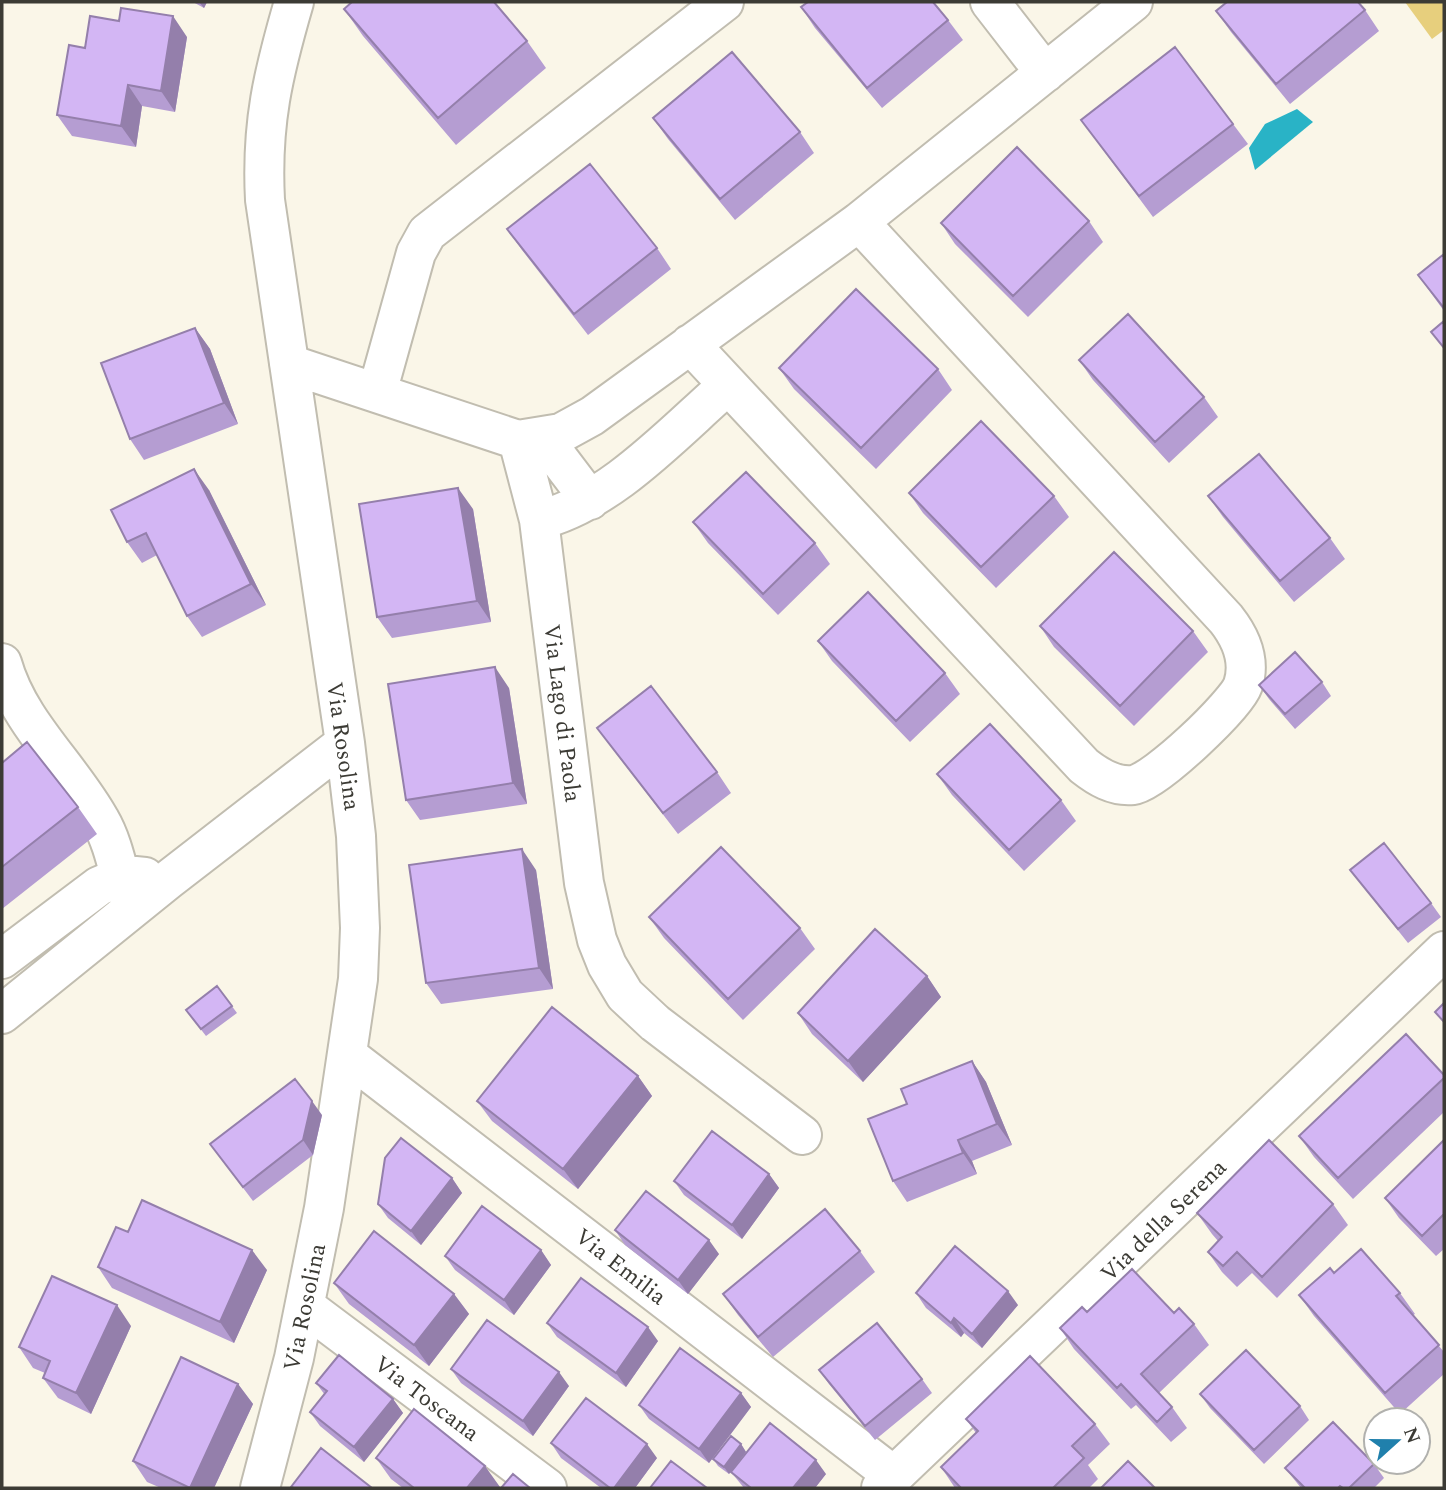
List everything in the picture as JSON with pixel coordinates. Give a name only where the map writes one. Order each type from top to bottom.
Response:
[{"type":"street","name":"Via Rosolina","points":[[260,1488],[289,1382],[324,1208],[358,979],[360,928],[356,836],[345,743],[267,214],[264,137],[275,69],[294,2]]},
{"type":"street","points":[[377,393],[416,253],[427,233],[724,2]]},
{"type":"street","points":[[990,2],[1045,73]]},
{"type":"street","points":[[289,364],[530,439],[561,433],[580,424],[859,222],[1133,2]]},
{"type":"street","points":[[690,344],[1077,758],[1111,783],[1132,785],[1151,778],[1169,764],[1234,700],[1242,686],[1246,663],[1242,644],[1232,627],[859,222]]},
{"type":"street","points":[[539,520],[563,513],[590,500],[622,478],[728,385]]},
{"type":"street","points":[[530,439],[590,500]]},
{"type":"street","name":"Via Lago di Paola","points":[[530,439],[584,883],[589,914],[607,965],[625,995],[655,1023],[802,1135]]},
{"type":"street","points":[[2,663],[19,705],[99,818],[111,844],[120,876]]},
{"type":"street","points":[[2,1014],[168,880],[345,743]]},
{"type":"street","points":[[2,960],[89,892],[120,876],[168,880]]},
{"type":"street","name":"Via della Serena","points":[[888,1482],[1444,951]]},
{"type":"street","name":"Via Emilia","points":[[347,1055],[888,1482]]},
{"type":"street","name":"Via Toscana","points":[[306,1307],[547,1488]]},
{"type":"shaded area","points":[[1405,2],[1444,2],[1444,30],[1432,39]]},
{"type":"water","points":[[1297,109],[1313,122],[1255,170],[1249,148],[1265,124]]},
{"type":"building","points":[[352,2],[494,2],[527,41],[438,118],[344,9]]},
{"type":"building","points":[[808,2],[933,2],[948,20],[867,88],[801,7]]},
{"type":"building","points":[[1227,2],[1358,2],[1365,10],[1276,84],[1216,11]]},
{"type":"building","points":[[121,8],[173,16],[161,91],[128,85],[121,126],[57,115],[69,45],[85,48],[90,16],[119,21]]},
{"type":"building","points":[[1175,47],[1233,124],[1139,196],[1081,120]]},
{"type":"building","points":[[732,52],[800,132],[720,199],[653,118]]},
{"type":"building","points":[[1017,147],[1089,221],[1013,296],[941,223]]},
{"type":"building","points":[[590,164],[657,248],[574,314],[507,229]]},
{"type":"building","points":[[1444,254],[1444,308],[1418,275]]},
{"type":"building","points":[[856,289],[938,369],[861,448],[779,368]]},
{"type":"building","points":[[1128,314],[1204,397],[1155,442],[1079,360]]},
{"type":"building","points":[[1444,321],[1444,348],[1431,332]]},
{"type":"building","points":[[195,328],[224,403],[130,439],[101,363]]},
{"type":"building","points":[[981,421],[1054,496],[981,567],[909,493]]},
{"type":"building","points":[[1259,454],[1330,538],[1280,581],[1208,496]]},
{"type":"building","points":[[194,469],[251,584],[187,616],[146,533],[127,542],[111,510]]},
{"type":"building","points":[[746,472],[815,543],[763,594],[693,522]]},
{"type":"building","points":[[458,488],[477,601],[377,617],[359,504]]},
{"type":"building","points":[[1114,552],[1193,631],[1120,706],[1040,626]]},
{"type":"building","points":[[868,592],[945,673],[896,721],[818,641]]},
{"type":"building","points":[[1295,652],[1322,682],[1285,714],[1259,685]]},
{"type":"building","points":[[495,667],[513,783],[406,800],[388,684]]},
{"type":"building","points":[[651,686],[717,772],[663,813],[597,728]]},
{"type":"building","points":[[990,724],[1061,800],[1009,850],[937,774]]},
{"type":"building","points":[[27,742],[78,807],[2,867],[2,763]]},
{"type":"building","points":[[1384,843],[1431,903],[1398,929],[1350,870]]},
{"type":"building","points":[[721,847],[800,928],[728,999],[649,917]]},
{"type":"building","points":[[522,849],[539,968],[426,983],[409,865]]},
{"type":"building","points":[[875,929],[927,976],[848,1061],[798,1013]]},
{"type":"building","points":[[217,986],[232,1006],[201,1029],[186,1010]]},
{"type":"building","points":[[1444,1003],[1444,1022],[1435,1012]]},
{"type":"building","points":[[552,1007],[638,1076],[563,1169],[477,1101]]},
{"type":"building","points":[[1406,1034],[1444,1078],[1338,1178],[1299,1136]]},
{"type":"building","points":[[972,1061],[997,1124],[958,1140],[963,1153],[893,1181],[868,1119],[907,1104],[901,1089]]},
{"type":"building","points":[[295,1079],[312,1101],[303,1140],[243,1187],[210,1144]]},
{"type":"building","points":[[712,1131],[769,1174],[732,1225],[674,1181]]},
{"type":"building","points":[[401,1138],[452,1178],[411,1231],[378,1204],[385,1158]]},
{"type":"building","points":[[1269,1140],[1333,1204],[1262,1277],[1237,1252],[1223,1266],[1208,1252],[1222,1237],[1197,1213]]},
{"type":"building","points":[[1444,1140],[1444,1214],[1422,1236],[1385,1198]]},
{"type":"building","points":[[646,1191],[709,1240],[678,1280],[615,1230]]},
{"type":"building","points":[[142,1200],[252,1250],[220,1322],[98,1267],[116,1227],[128,1232]]},
{"type":"building","points":[[482,1206],[541,1250],[504,1300],[445,1256]]},
{"type":"building","points":[[825,1209],[860,1251],[758,1337],[723,1294]]},
{"type":"building","points":[[374,1231],[454,1294],[414,1345],[334,1283]]},
{"type":"building","points":[[955,1246],[1008,1291],[972,1334],[954,1318],[951,1323],[916,1293]]},
{"type":"building","points":[[1361,1249],[1400,1293],[1396,1296],[1439,1345],[1385,1393],[1299,1295],[1330,1268],[1334,1273]]},
{"type":"building","points":[[1132,1269],[1174,1313],[1179,1308],[1194,1324],[1141,1374],[1172,1407],[1157,1422],[1121,1384],[1117,1388],[1060,1328],[1082,1307],[1087,1312]]},
{"type":"building","points":[[52,1276],[117,1305],[76,1393],[43,1378],[50,1361],[19,1347]]},
{"type":"building","points":[[581,1278],[648,1327],[616,1373],[547,1323]]},
{"type":"building","points":[[487,1320],[559,1372],[523,1421],[451,1369]]},
{"type":"building","points":[[877,1323],[922,1379],[865,1426],[819,1370]]},
{"type":"building","points":[[680,1348],[741,1393],[699,1449],[639,1405]]},
{"type":"building","points":[[1246,1350],[1300,1406],[1254,1450],[1200,1394]]},
{"type":"building","points":[[339,1355],[393,1399],[354,1447],[310,1412],[327,1391],[316,1383]]},
{"type":"building","points":[[1030,1356],[1095,1424],[1072,1446],[1084,1458],[1053,1488],[961,1488],[941,1467],[978,1431],[966,1419]]},
{"type":"building","points":[[181,1357],[238,1384],[190,1488],[133,1461]]},
{"type":"building","points":[[586,1398],[647,1444],[614,1488],[610,1488],[551,1443]]},
{"type":"building","points":[[414,1409],[485,1466],[467,1488],[414,1488],[376,1458]]},
{"type":"building","points":[[1333,1422],[1362,1452],[1362,1476],[1349,1488],[1305,1488],[1285,1468]]},
{"type":"building","points":[[770,1423],[816,1460],[793,1488],[751,1488],[731,1472]]},
{"type":"building","points":[[731,1436],[741,1444],[724,1467],[713,1459]]},
{"type":"building","points":[[321,1448],[372,1488],[291,1487]]},
{"type":"building","points":[[671,1461],[707,1488],[650,1488]]},
{"type":"building","points":[[1128,1461],[1155,1488],[1101,1488]]},
{"type":"building","points":[[513,1474],[530,1488],[501,1488]]}]
